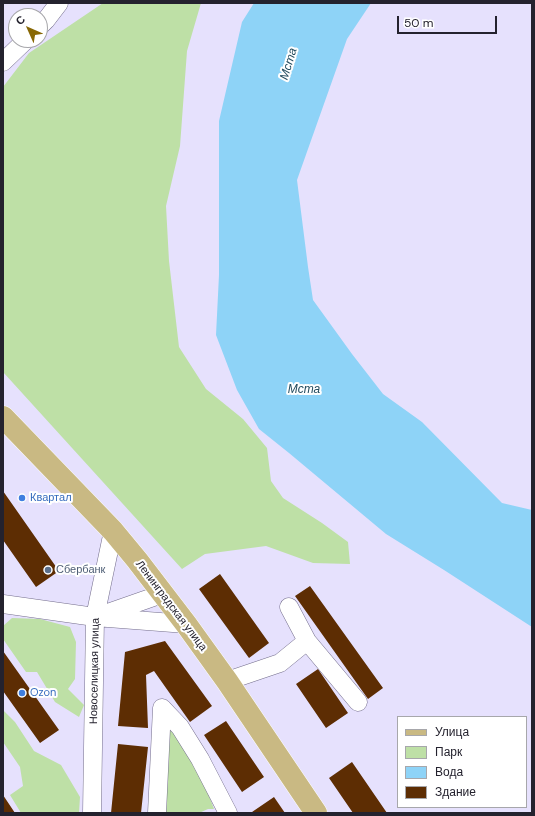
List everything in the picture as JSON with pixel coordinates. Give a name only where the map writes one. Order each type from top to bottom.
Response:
[{"type":"main road","name":"Ленинградская улица","points":[[3,417],[113,531],[137,560],[227,681],[316,813]]},
{"type":"street","points":[[48,17],[59,3]]},
{"type":"street","points":[[3,62],[18,48]]},
{"type":"street","name":"Новоселицкая улица","points":[[92,813],[95,617],[113,531]]},
{"type":"street","points":[[95,617],[162,594]]},
{"type":"street","points":[[3,604],[95,617],[186,624]]},
{"type":"street","points":[[289,607],[307,641],[358,702]]},
{"type":"street","points":[[227,681],[280,663],[307,641]]},
{"type":"street","points":[[157,813],[162,708],[180,727],[200,759],[228,813]]},
{"type":"green space","points":[[103,3],[201,3],[187,51],[180,146],[166,206],[169,261],[179,347],[206,389],[243,419],[267,448],[271,481],[283,498],[348,542],[350,564],[313,563],[266,546],[205,554],[182,569],[3,372],[3,87],[29,53],[36,48],[48,48],[48,40]]},
{"type":"green space","points":[[12,618],[40,619],[70,627],[76,642],[75,679],[68,689],[84,705],[79,717],[55,702],[37,672],[26,672],[3,639],[3,626]]},
{"type":"green space","points":[[3,710],[15,722],[34,751],[61,765],[80,797],[79,813],[21,813],[10,795],[23,786],[20,767],[3,742]]},
{"type":"green space","points":[[165,724],[176,733],[203,779],[214,809],[208,809],[199,813],[165,813]]},
{"type":"water","name":"Мста","points":[[254,3],[371,3],[347,39],[297,180],[313,300],[383,394],[422,422],[502,503],[532,510],[532,627],[386,534],[259,429],[237,390],[216,335],[219,275],[219,121],[242,22]]},
{"type":"building","points":[[3,491],[59,571],[36,587],[3,540]]},
{"type":"building","points":[[220,574],[269,643],[249,658],[199,589]]},
{"type":"building","points":[[310,586],[383,688],[368,699],[295,596]]},
{"type":"building","points":[[165,641],[212,706],[190,722],[154,671],[146,675],[148,728],[118,726],[125,652]]},
{"type":"building","points":[[3,651],[59,730],[40,743],[3,691]]},
{"type":"building","points":[[318,669],[348,713],[326,728],[296,684]]},
{"type":"building","points":[[226,721],[264,777],[242,792],[204,735]]},
{"type":"building","points":[[118,744],[148,747],[141,813],[111,813]]},
{"type":"building","points":[[352,762],[387,813],[353,813],[329,778]]},
{"type":"building","points":[[3,795],[15,813],[3,813]]},
{"type":"building","points":[[274,797],[285,813],[252,812]]},
{"type":"place","name":"Квартал","points":[[22,498]]},
{"type":"place","name":"Сбербанк","points":[[48,570]]},
{"type":"place","name":"Ozon","points":[[22,693]]}]
